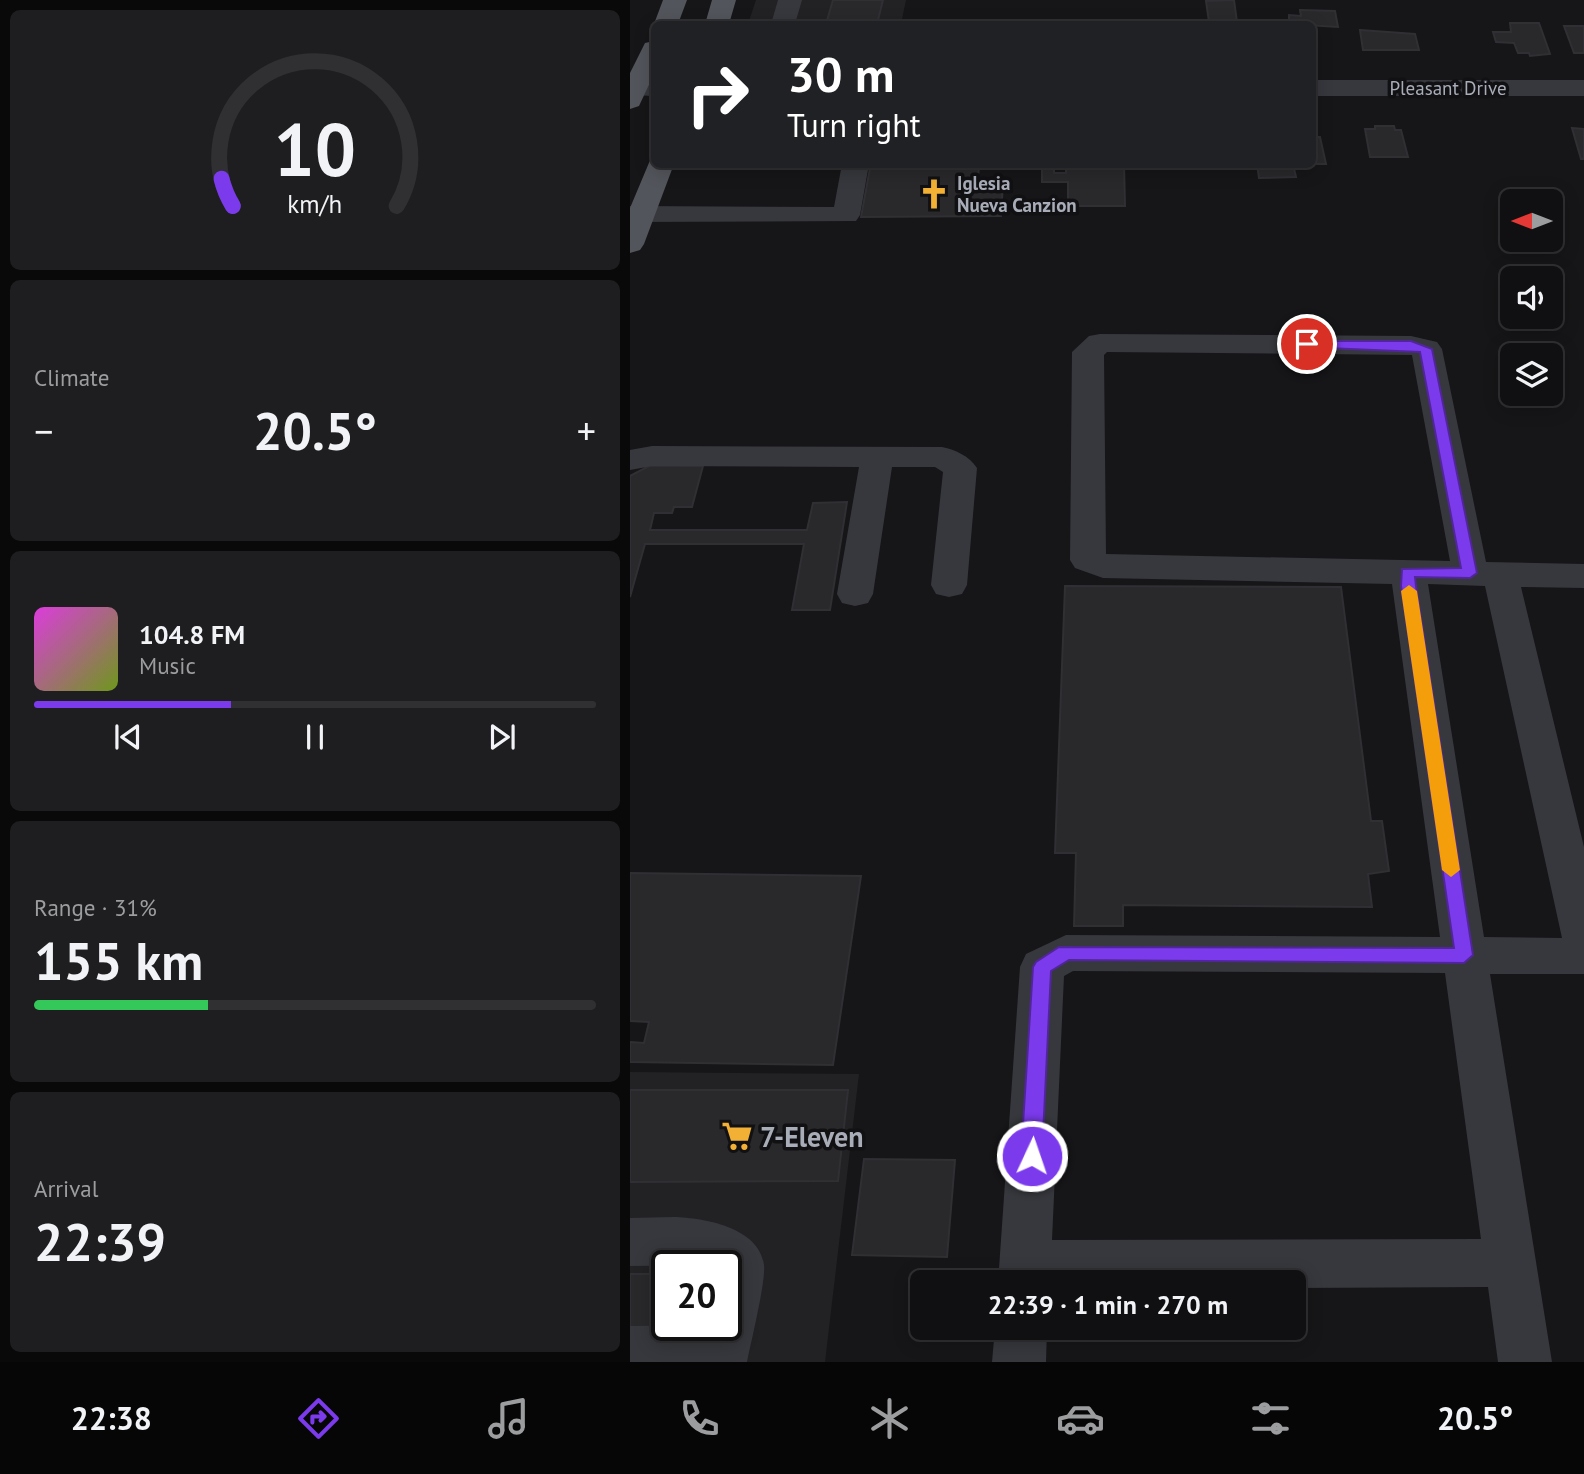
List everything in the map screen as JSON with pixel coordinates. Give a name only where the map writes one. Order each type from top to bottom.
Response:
[{"type":"main road","points":[[667,21],[675,0]]},
{"type":"main road","points":[[719,21],[724,0]]},
{"type":"main road","points":[[640,93],[651,58]]},
{"type":"main road","points":[[630,244],[636,214],[659,168]]},
{"type":"street","points":[[784,21],[790,0]]},
{"type":"street","name":"Pleasant Drive","points":[[1316,88],[1584,88]]},
{"type":"street","points":[[636,214],[846,215],[855,168]]},
{"type":"street","points":[[1584,576],[1485,573],[1103,566],[1088,560],[1088,352],[1100,343],[1411,345],[1426,349],[1485,573],[1584,939]]},
{"type":"street","points":[[630,460],[652,456],[942,457],[960,468],[948,585]]},
{"type":"street","points":[[855,594],[877,457]]},
{"type":"street","points":[[1408,572],[1525,1362]]},
{"type":"street","points":[[1025,1270],[1042,967],[1066,953],[1584,956]]},
{"type":"street","points":[[630,1242],[705,1242],[729,1252],[738,1265],[721,1357],[630,1352]]},
{"type":"street","points":[[1202,1270],[1511,1263]]},
{"type":"street","points":[[1019,1362],[1020,1340]]},
{"type":"shaded area","points":[[756,0],[906,0],[902,21],[749,21]]},
{"type":"shaded area","points":[[630,1072],[859,1074],[825,1362],[630,1362]]},
{"type":"building","points":[[833,0],[883,0],[878,21],[827,21]]},
{"type":"building","points":[[1234,0],[1237,21],[1209,21],[1206,1]]},
{"type":"building","points":[[1300,10],[1335,11],[1338,27],[1316,26],[1316,21],[1289,21],[1289,15],[1301,16]]},
{"type":"building","points":[[1510,23],[1539,23],[1550,54],[1530,56],[1529,53],[1518,53],[1514,43],[1496,42],[1493,32],[1511,32]]},
{"type":"building","points":[[1564,26],[1584,26],[1584,53],[1574,53]]},
{"type":"building","points":[[1360,30],[1415,34],[1419,50],[1363,50]]},
{"type":"building","points":[[1375,126],[1394,126],[1395,130],[1401,130],[1408,157],[1370,157],[1365,129],[1375,129]]},
{"type":"building","points":[[1572,128],[1584,129],[1584,159],[1581,159]]},
{"type":"building","points":[[1316,137],[1320,137],[1326,164],[1316,164]]},
{"type":"building","name":"Iglesia Nueva Canzion","points":[[870,168],[979,168],[977,183],[1003,183],[1001,216],[861,217]]},
{"type":"building","name":"Iglesia Nueva Canzion","points":[[1042,168],[1054,168],[1054,173],[1066,173],[1066,168],[1124,168],[1125,206],[1068,206],[1068,182],[1042,182]]},
{"type":"building","points":[[1258,168],[1294,168],[1296,177],[1259,178]]},
{"type":"building","points":[[649,466],[703,466],[692,507],[674,507],[672,513],[654,513],[650,530],[807,530],[813,503],[847,502],[830,610],[792,610],[804,544],[645,544],[630,597],[630,476]]},
{"type":"building","points":[[1065,586],[1341,587],[1371,821],[1382,821],[1389,871],[1368,874],[1372,907],[1123,905],[1123,926],[1074,926],[1076,853],[1055,853]]},
{"type":"building","points":[[630,873],[861,876],[833,1065],[630,1062],[630,1042],[644,1043],[649,1022],[630,1021]]},
{"type":"building","name":"7-Eleven","points":[[630,1090],[848,1090],[838,1181],[630,1182]]},
{"type":"building","points":[[864,1159],[955,1160],[947,1257],[852,1255]]},
{"type":"building","points":[[630,1274],[651,1274],[651,1332],[630,1331]]},
{"type":"slow traffic","points":[[1409,591],[1451,870]]},
{"type":"place","name":"Iglesia Nueva Canzion","points":[[934,194]]},
{"type":"place","name":"7-Eleven","points":[[737,1136]]},
{"type":"route","points":[[1032,1156],[1042,967],[1066,953],[1464,955],[1408,586],[1408,572],[1470,573],[1426,349],[1411,345],[1307,344]]}]
